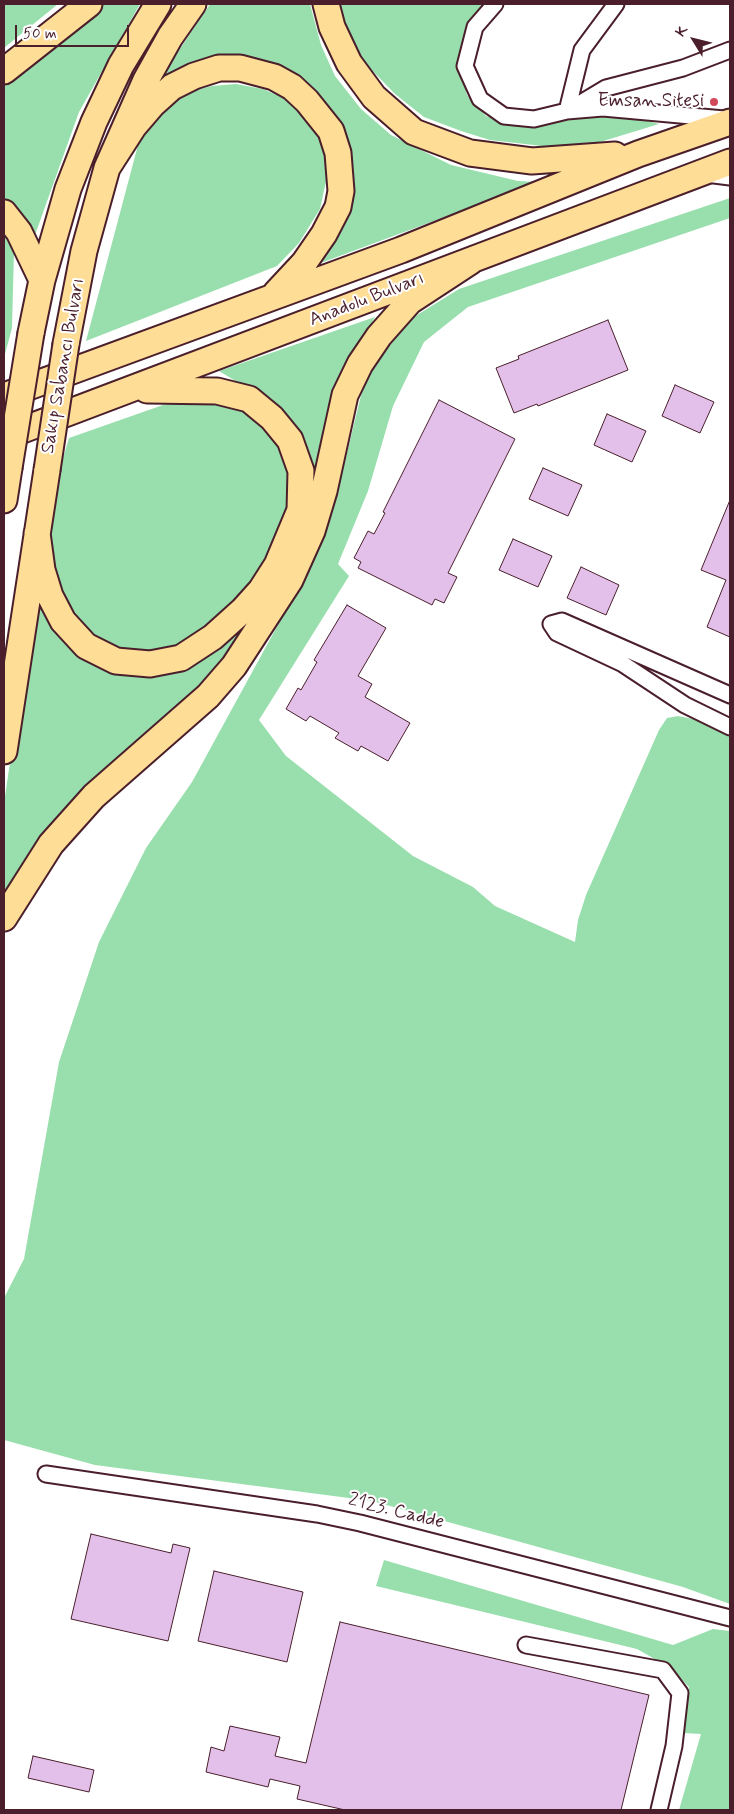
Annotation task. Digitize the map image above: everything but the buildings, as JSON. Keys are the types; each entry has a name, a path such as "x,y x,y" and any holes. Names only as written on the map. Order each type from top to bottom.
{"main road":[{"path":"4,71 89,4"},
{"name":"Sakıp Sabancı Bulvarı","path":"4,500 31,334 42,280 68,189 94,122 121,65 158,4"},
{"name":"Sakıp Sabancı Bulvarı","path":"4,751 66,344 84,251 107,168 126,121 170,37 193,4"},
{"path":"326,4 332,27 349,63 374,97 414,132 470,153 532,161 638,154"},
{"path":"107,168 134,126 152,104 172,87 194,76 219,68 240,68 274,77 292,87 308,100 331,131 338,153 341,191 338,207 324,234 304,263 273,296"},
{"name":"Anadolu Bulvarı","path":"4,396 401,250 638,154 730,121"},
{"name":"Anadolu Bulvarı","path":"4,437 730,162"},
{"path":"4,213 19,232 42,280"},
{"path":"4,918 51,844 94,796 130,762 208,696 260,629 290,580 312,530 324,490 345,395 360,364 379,336 410,302 471,261"},
{"path":"37,533 42,570 50,596 63,621 73,635 100,654 116,661 132,663 164,662 181,658 197,649 243,610 277,565 300,510 301,471 290,440 272,418 249,399 216,391 132,390"}],"street":[{"path":"495,4 475,27 465,66 480,99 504,116 534,119 567,111 603,108 730,121"},
{"path":"567,111 582,50 616,4"},
{"path":"567,111 606,88 683,68 730,50"},
{"path":"700,173 730,177"},
{"path":"730,695 562,621 551,624 557,633 623,664 686,705 730,727"},
{"name":"2123. Cadde","path":"46,1474 317,1514 360,1523 730,1618"},
{"path":"526,1645 663,1670 680,1693 674,1746 659,1810"}],"green space":[{"path":"4,4 58,4 4,48"},
{"path":"99,4 140,4 79,112 35,235 26,233 4,202 4,79"},
{"path":"210,4 310,4 321,45 335,76 361,109 391,135 451,165 518,181 539,182 318,264 350,170 348,139 333,113 310,93 181,70 159,80"},
{"path":"340,4 490,4 460,65 467,95 486,116 517,126 623,114 659,124 587,146 551,147 490,140 461,131 424,117 395,94 363,61 346,31"},
{"path":"236,84 263,89 286,99 304,116 324,144 328,172 320,209 299,243 277,266 86,341 138,145 153,122 170,103 188,92 212,86"},
{"path":"730,198 730,218 468,307 424,342 393,406 368,491 338,564 349,576 259,720 286,756 413,856 473,887 495,906 575,942 578,920 586,895 659,730 667,718 678,716 693,719 730,736 730,1604 683,1587 372,1501 95,1465 4,1440 4,1298 24,1259 59,1062 99,942 146,848 192,782 308,570 345,461 365,379 409,320 459,289"},
{"path":"4,230 14,251 12,328 4,358"},
{"path":"375,317 343,374 330,414 299,541 236,651 4,896 4,803 36,586 117,668 223,641 309,492 262,397 219,371"},
{"path":"220,398 266,419 286,454 293,492 284,533 261,574 198,639 151,653 115,650 85,629 61,601 49,545 56,482 69,438 163,405"},
{"path":"384,1560 673,1645 713,1629 730,1631 730,1810 679,1810 701,1734 683,1733 689,1687 669,1667 637,1649 376,1586"}],"place":[{"name":"Emsan Sitesi","path":"714,102"}]}
